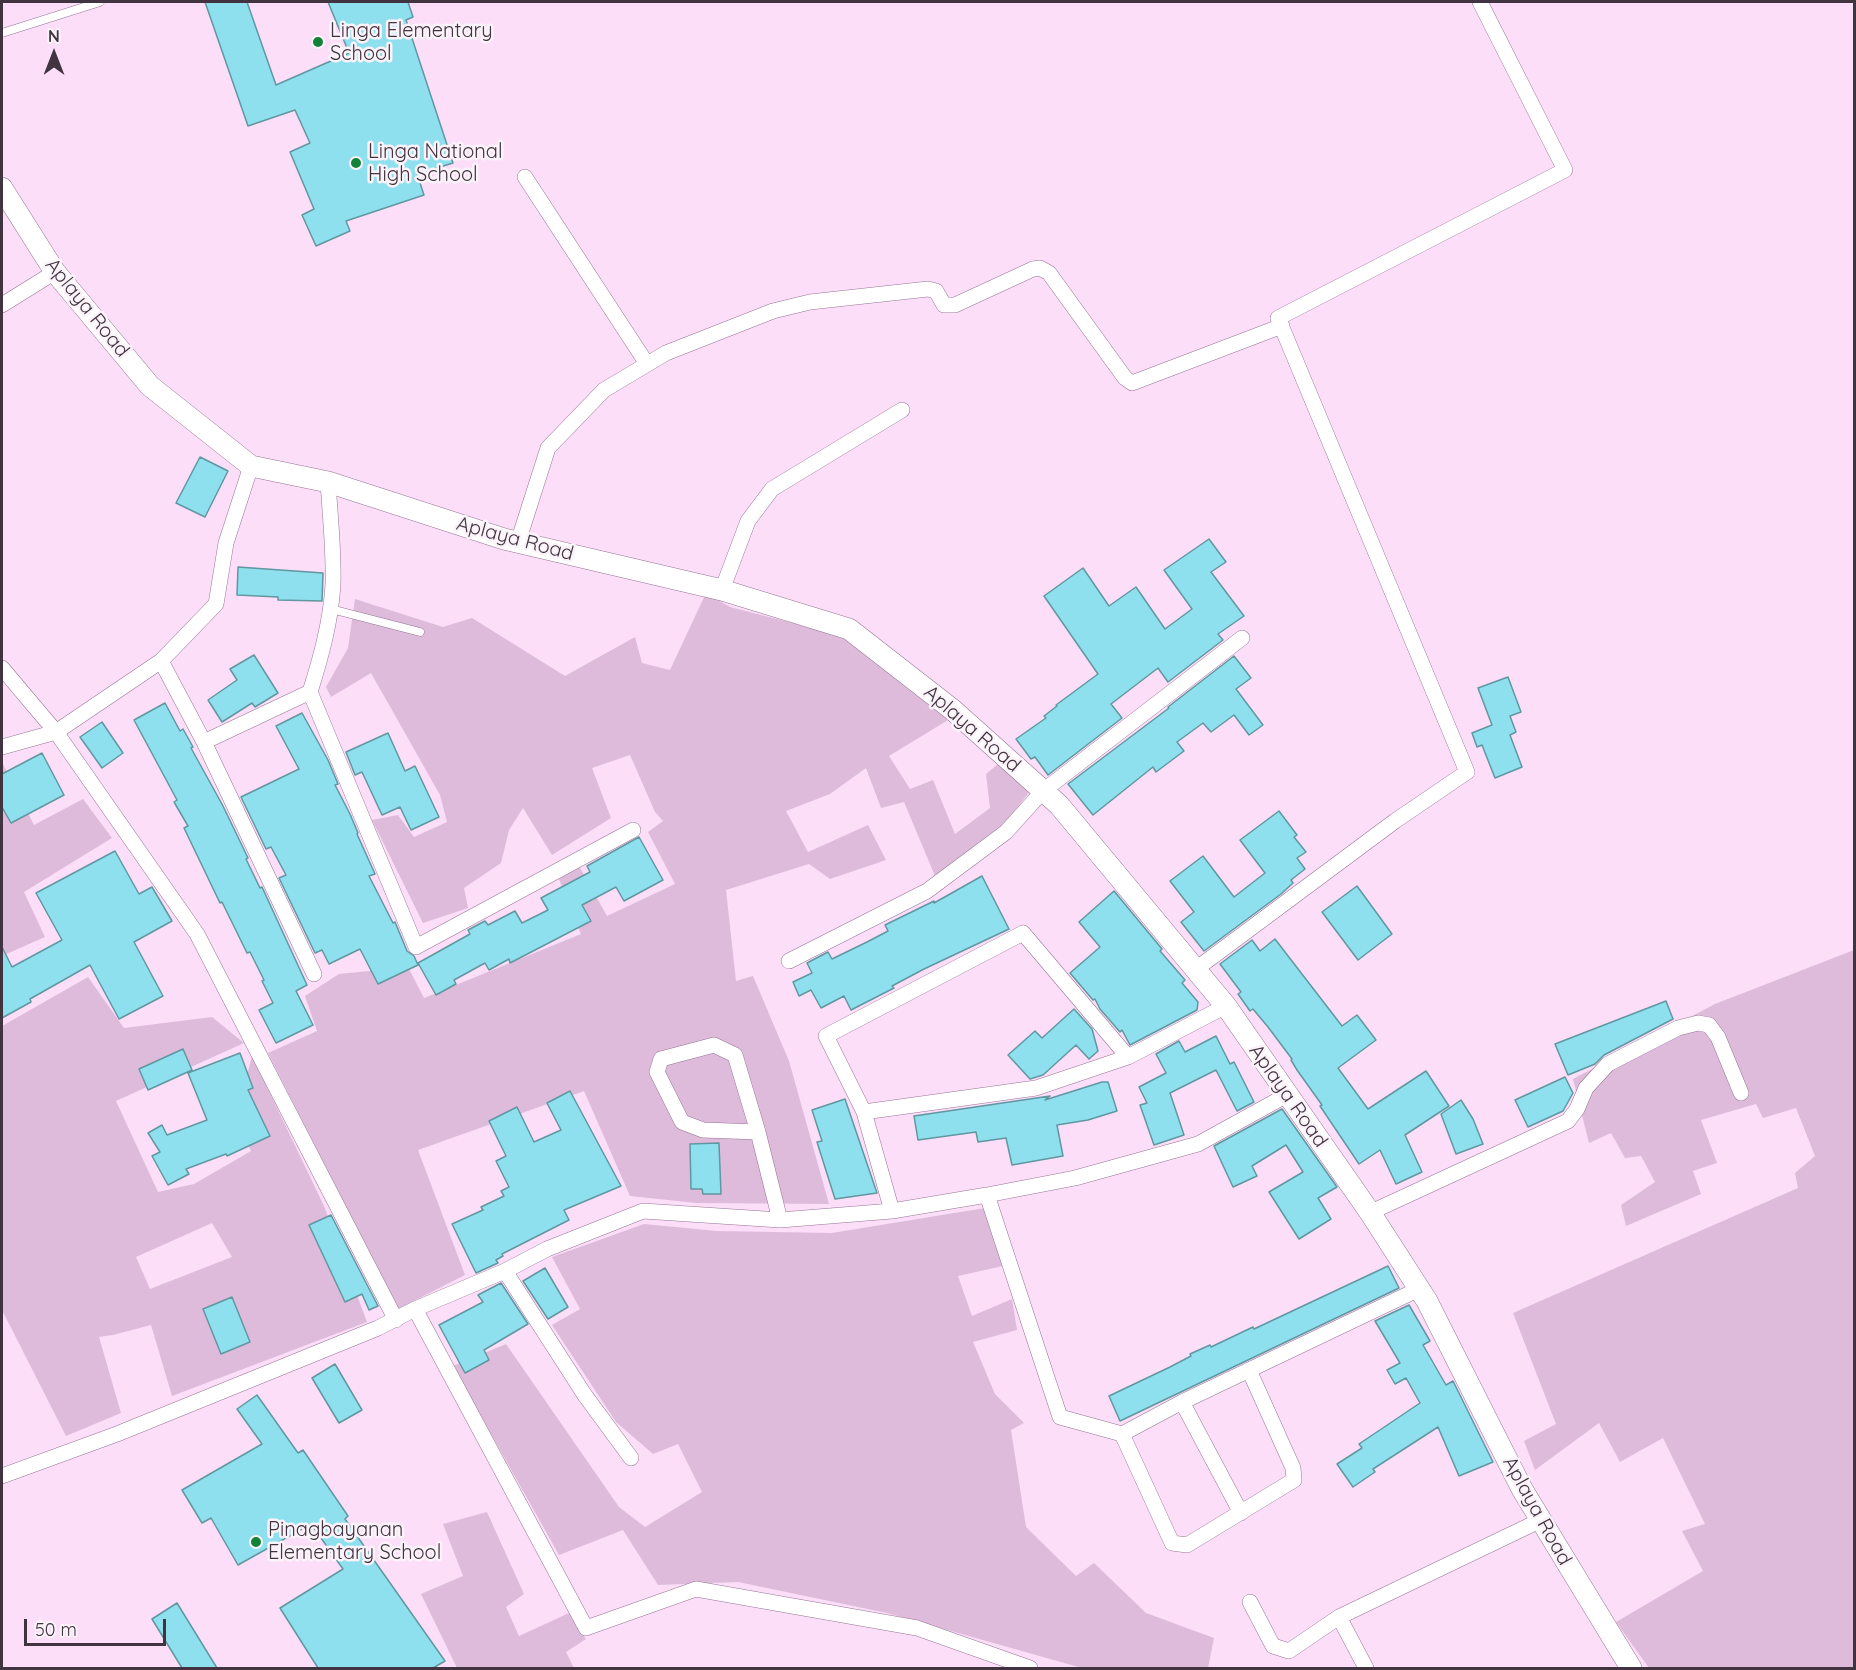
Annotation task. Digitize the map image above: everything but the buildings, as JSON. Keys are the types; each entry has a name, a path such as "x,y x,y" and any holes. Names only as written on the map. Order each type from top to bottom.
{"street":[{"path":"1196,969 1395,821 1467,772 1278,318 1564,170 1480,2"},
{"path":"525,177 647,364"},
{"name":"Aplaya Road","path":"2,188 55,272 150,386 251,466 328,482 518,542 722,590 849,629 953,710 1043,790 1059,805 1226,1006 1369,1213 1427,1300 1539,1521 1631,1668"},
{"path":"518,542 548,448 604,390 666,352 773,311 810,302 928,289 936,291 944,305 954,305 1033,269 1040,268 1049,273 1125,378 1132,383 1145,380 1282,326"},
{"path":"2,306 55,272"},
{"path":"722,590 748,521 772,489 903,410"},
{"path":"2,747 56,732 161,661 216,604 226,543 251,466"},
{"path":"328,482 333,581 331,609 322,656 310,692 417,947 633,830"},
{"path":"789,961 927,891 1006,832 1043,790 1242,638"},
{"path":"161,661 204,742 314,974"},
{"path":"2,668 56,732 197,934 396,1320"},
{"path":"204,742 310,692"},
{"path":"892,1211 864,1112 826,1036 1023,933 1128,1057"},
{"path":"864,1112 1036,1088 1128,1057 1226,1006"},
{"path":"1369,1213 1568,1121 1577,1109 1586,1088 1608,1064 1678,1028 1698,1023 1709,1025 1718,1037 1741,1094"},
{"path":"758,1132 703,1130 682,1122 657,1072 661,1059 714,1045 735,1055 758,1132 780,1220"},
{"path":"2,1476 117,1434 396,1320 415,1309 547,1249 643,1211 780,1220 892,1211 987,1195 1075,1178 1198,1144 1287,1095"},
{"path":"987,1195 1060,1417 1122,1434 1182,1402 1419,1288"},
{"path":"505,1270 584,1394 631,1458"},
{"path":"415,1309 586,1628 696,1589 917,1628 1030,1668"},
{"path":"1122,1434 1172,1544 1187,1545 1294,1480 1293,1468 1249,1370"},
{"path":"1182,1402 1241,1513"},
{"path":"1250,1602 1273,1646 1289,1651 1339,1617 1539,1521"},
{"path":"1339,1617 1366,1668"}],"lane":[{"path":"2,33 100,2"},
{"path":"331,609 420,632"}],"shaded area":[{"path":"706,593 730,607 839,635 948,720 889,756 910,789 933,780 955,834 990,808 986,774 998,764 1031,790 1006,822 935,876 904,802 881,808 866,768 830,794 786,811 808,852 868,825 886,860 830,879 809,864 726,890 736,981 753,976 789,1061 829,1204 696,1203 630,1196 584,1091 418,1150 465,1275 398,1309 268,1053 317,1031 305,996 339,974 408,967 424,998 581,934 559,879 579,866 607,916 675,884 648,832 663,821 655,812 630,755 592,768 611,818 552,855 523,808 509,830 501,863 464,888 468,908 423,923 372,820 398,815 414,837 447,822 440,795 371,673 331,697 326,687 348,648 355,599 443,627 472,618 565,676 635,637 642,663 670,670"},
{"path":"2,762 34,825 83,799 112,838 24,892 45,937 2,956"},
{"path":"1854,950 1854,1668 1649,1668 1616,1622 1703,1571 1682,1531 1705,1524 1663,1438 1620,1462 1599,1423 1535,1470 1524,1441 1556,1424 1513,1313 1798,1188 1795,1173 1815,1156 1796,1108 1763,1118 1756,1104 1701,1120 1717,1163 1693,1171 1701,1194 1626,1226 1621,1205 1655,1182 1641,1156 1625,1158 1611,1133 1589,1143 1573,1079 1715,1004"},
{"path":"88,977 124,1028 212,1017 244,1043 116,1101 158,1192 194,1184 251,1151 228,1107 245,1083 252,1056 324,1206 367,1322 172,1396 151,1325 99,1337 121,1413 66,1436 2,1310 2,1026","holes":["212,1223 232,1257 150,1289 136,1257"]},
{"path":"985,1208 1003,1266 958,1276 972,1316 1012,1299 1017,1330 973,1342 995,1394 1024,1423 1011,1430 1026,1527 1076,1576 1094,1563 1146,1613 1214,1638 1208,1668 1082,1668 887,1613 738,1582 658,1585 623,1530 559,1555 453,1366 506,1344 619,1507 645,1527 702,1492 678,1444 653,1454 616,1422 552,1325 580,1309 552,1257 644,1224 717,1231 832,1233"},
{"path":"487,1512 524,1594 506,1607 519,1636 569,1613 586,1639 566,1652 574,1668 457,1668 421,1594 463,1576 443,1524"}],"place":[{"name":"Linga Elementary School","path":"318,42"},
{"name":"Linga National High School","path":"356,163"},
{"name":"Pinagbayanan Elementary School","path":"256,1542"}]}
